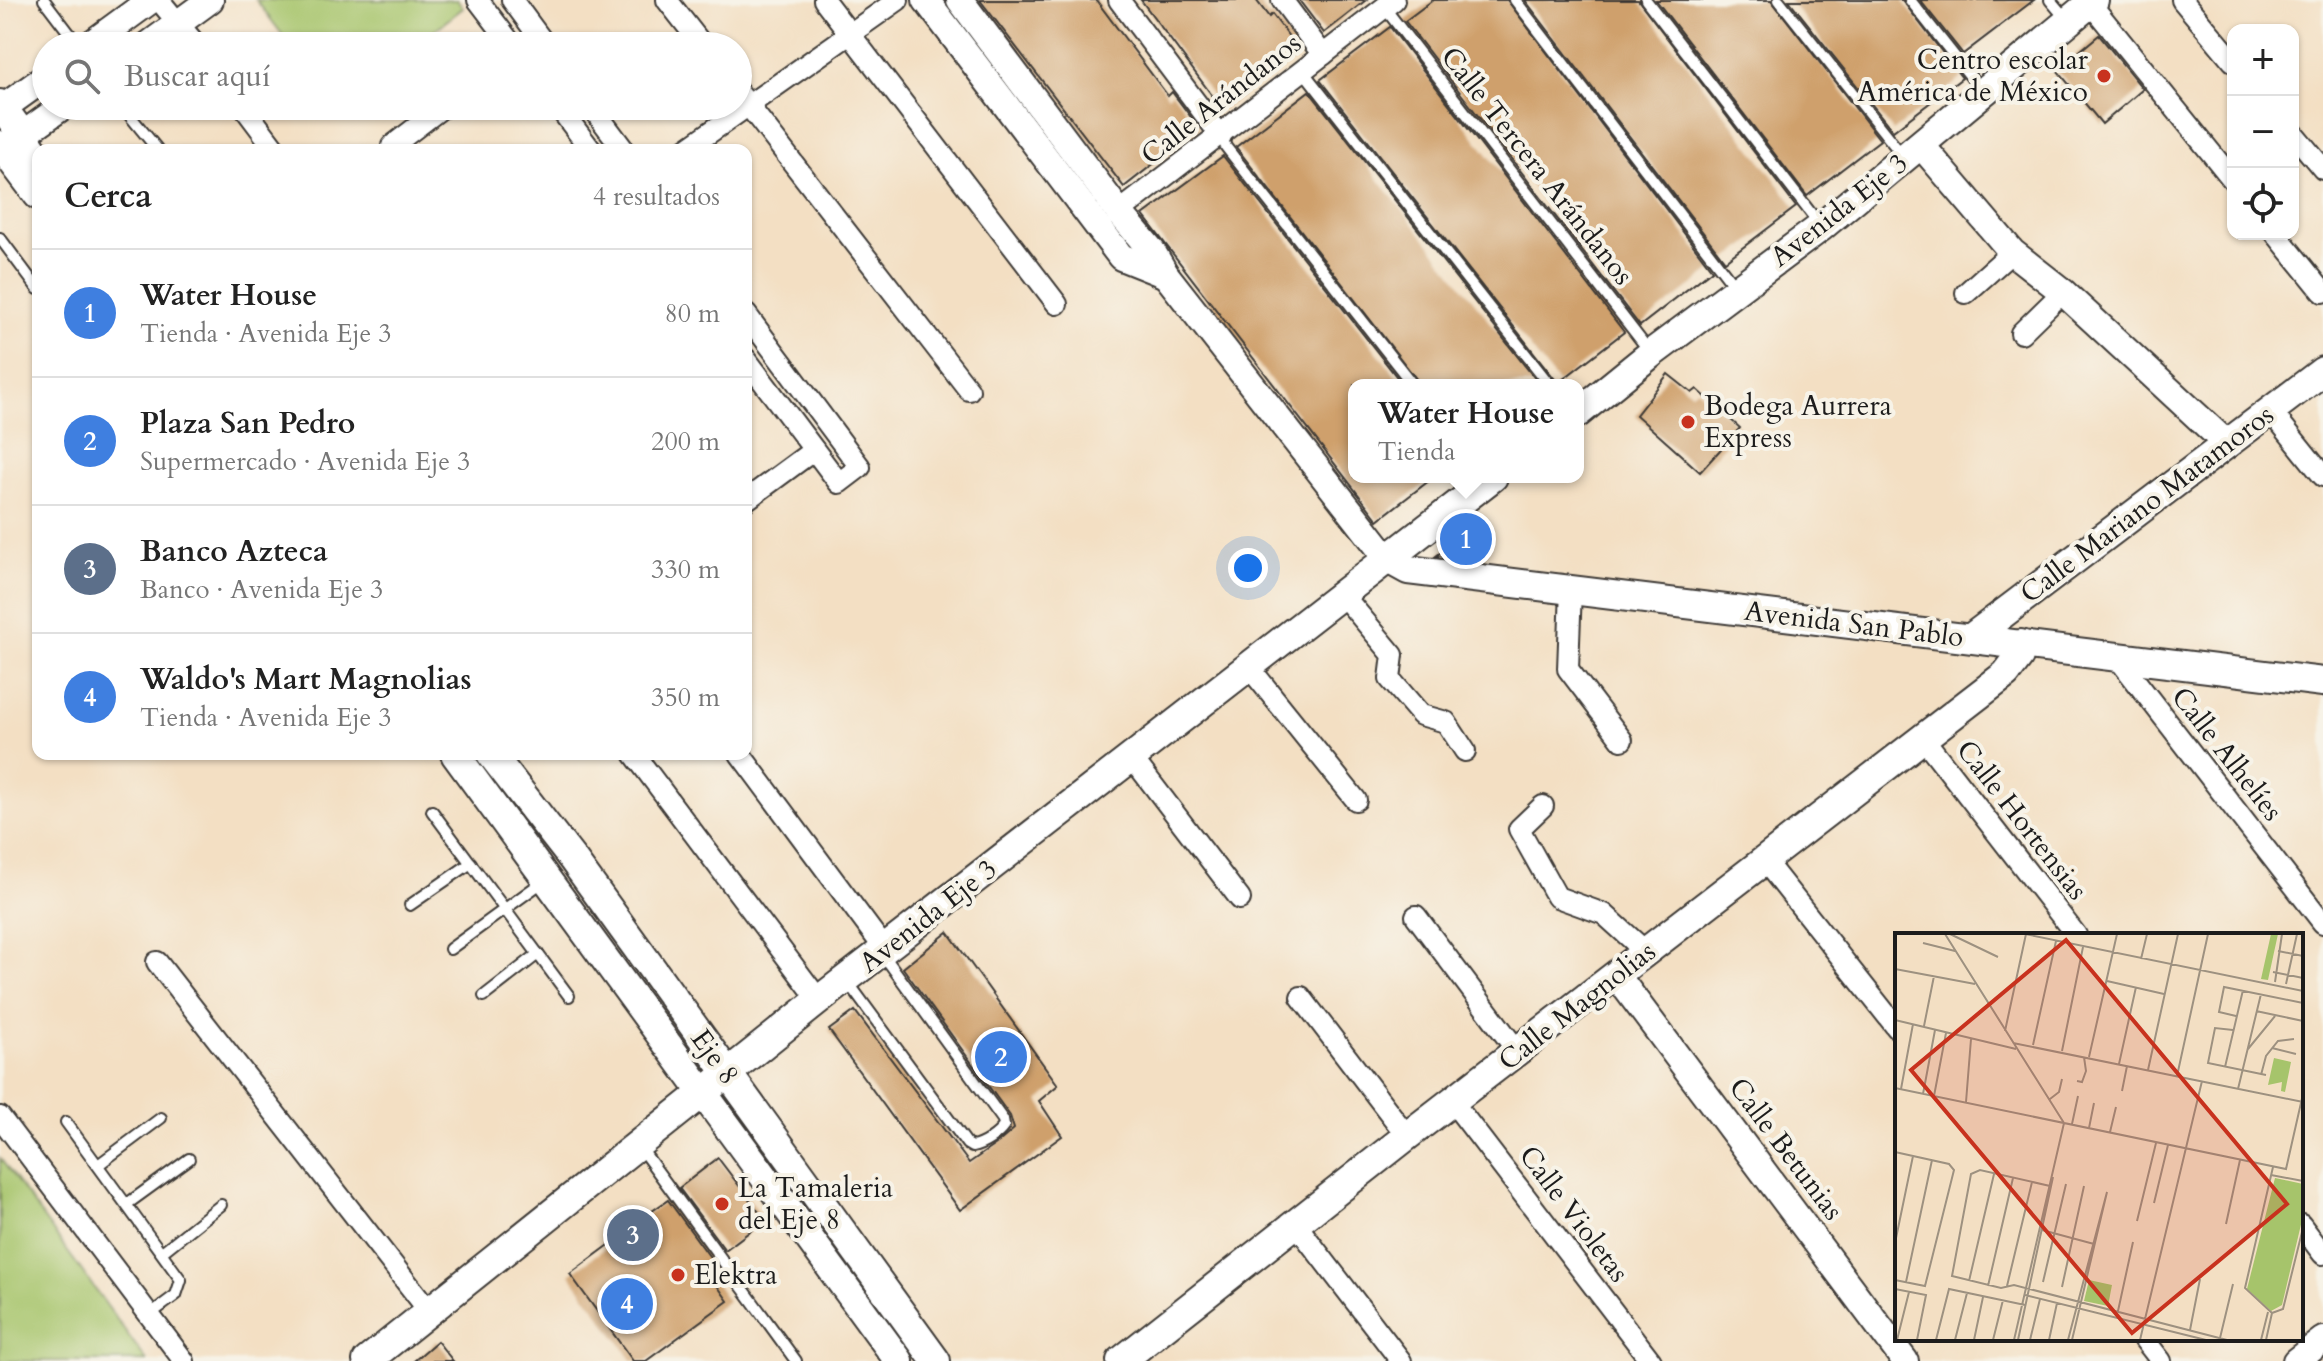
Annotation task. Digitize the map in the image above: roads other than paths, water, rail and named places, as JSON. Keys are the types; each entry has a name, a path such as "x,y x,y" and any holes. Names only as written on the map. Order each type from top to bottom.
{"main road":[{"name":"Avenida Eje 3","path":"1584,408 1652,353 1821,227 1913,152 1983,93 2059,11 2092,2"},
{"path":"1,108 13,147 32,183"},
{"name":"Calle Mariano Matamoros","path":"1971,638 2323,371"},
{"name":"Avenida Eje 3","path":"367,1361 819,1000 1133,759 1483,483"},
{"name":"Avenida San Pablo","path":"1388,559 1408,570 2323,682"},
{"name":"Calle Magnolias","path":"1135,1357 1295,1223 2006,674 2019,657 2021,644"},
{"name":"Eje 8","path":"459,760 899,1361"},
{"name":"Eje 8","path":"496,760 574,861 936,1361"}],"street":[{"path":"107,32 151,0"},
{"path":"159,0 186,32"},
{"path":"167,32 210,0"},
{"path":"478,0 502,32"},
{"path":"512,0 536,32"},
{"path":"667,0 692,32"},
{"path":"824,0 1057,304"},
{"path":"752,93 849,35 898,0"},
{"path":"926,0 1121,257 1166,275"},
{"path":"960,0 1119,212 1152,251 1166,275 1388,559"},
{"path":"1119,0 1221,136"},
{"path":"1282,0 1323,55"},
{"path":"2182,0 2227,54"},
{"path":"2092,2 2227,172"},
{"name":"Calle Arándanos","path":"1119,212 1389,4"},
{"path":"1,108 32,87"},
{"path":"752,110 969,390"},
{"path":"13,147 46,120"},
{"path":"254,120 272,144"},
{"path":"395,144 426,120"},
{"path":"568,120 586,144"},
{"path":"602,120 620,144"},
{"path":"692,144 718,120"},
{"path":"2299,140 2323,169"},
{"path":"1913,152 2012,252 2063,292 2226,443"},
{"path":"2281,240 2323,292"},
{"path":"1966,293 2012,252"},
{"path":"2021,333 2063,292"},
{"path":"752,322 860,467 839,483 752,367"},
{"path":"2270,410 2323,476"},
{"path":"752,496 814,450"},
{"path":"1571,589 1568,669 1622,740"},
{"path":"1342,594 1393,655 1390,679 1421,715 1446,722 1465,751"},
{"name":"Calle Alhelíes","path":"2117,657 2323,923"},
{"path":"1249,667 1356,800"},
{"name":"Calle Hortensias","path":"1924,739 2074,933"},
{"path":"1133,759 1240,899"},
{"path":"639,760 819,1000"},
{"path":"744,760 883,950"},
{"path":"1543,806 1519,829 1557,897 1604,914 1647,953"},
{"path":"1764,860 1895,1025"},
{"path":"1416,916 1518,1052"},
{"path":"157,962 429,1311"},
{"name":"Calle Betunias","path":"1617,976 1905,1361"},
{"path":"1301,997 1407,1136"},
{"name":"Calle Violetas","path":"1452,1101 1651,1361"},
{"path":"0,1117 184,1361"},
{"path":"1295,1223 1401,1361"},
{"path":"2303,1228 2323,1254"},
{"path":"2296,1361 2323,1340"},
{"path":"2146,1341 2161,1361"}],"lane":[{"path":"44,0 68,32"},
{"path":"1515,0 1737,289"},
{"path":"1646,0 1821,227"},
{"path":"1779,0 1913,152"},
{"path":"1910,0 1983,93"},
{"name":"Calle Tercera Arándanos","path":"1389,4 1652,353"},
{"path":"1303,71 1545,379"},
{"path":"133,120 153,144"},
{"path":"1221,136 1226,147 1408,379"},
{"path":"0,238 32,281"},
{"path":"432,811 569,996"},
{"path":"410,905 471,863"},
{"path":"450,949 547,878"},
{"path":"846,979 967,1144 978,1146 1000,1131 1004,1126 1003,1120 883,950"},
{"path":"484,996 538,954"},
{"path":"98,1165 161,1118"},
{"path":"66,1122 179,1276 181,1286 176,1295 149,1315"},
{"path":"637,1144 796,1361"},
{"path":"127,1204 189,1159"},
{"path":"162,1252 221,1205"}],"place":[{"name":"Centro escolar América de México","path":"2104,76"},
{"name":"Bodega Aurrera Express","path":"1688,422"},
{"name":"Water House","path":"1466,539"},
{"name":"Plaza San Pedro","path":"1001,1057"},
{"name":"La Tamaleria del Eje 8","path":"722,1204"},
{"name":"Banco Azteca","path":"633,1235"},
{"name":"Elektra","path":"678,1275"},
{"name":"Waldo's Mart Magnolias","path":"627,1304"}]}
